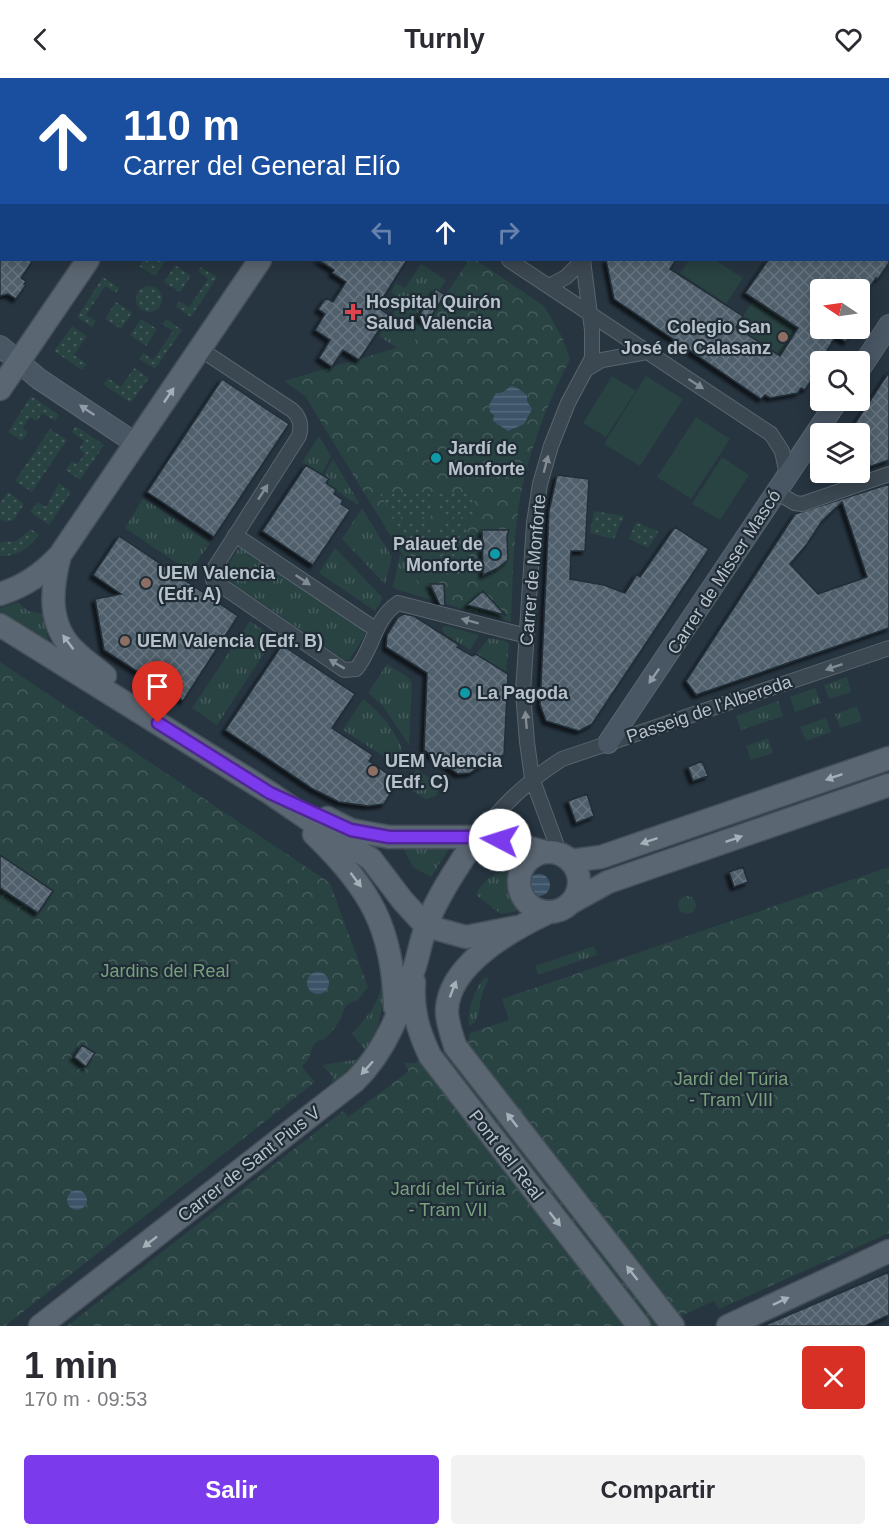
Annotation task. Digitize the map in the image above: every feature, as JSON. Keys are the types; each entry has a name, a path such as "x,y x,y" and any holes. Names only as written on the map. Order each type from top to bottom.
{"main road":[{"path":"0,389 87,261"},
{"path":"0,594 15,589 42,574 60,555 259,261"},
{"path":"60,555 53,583 53,604 55,619 65,640 76,653 158,723"},
{"path":"0,625 270,793 371,859 403,901 426,926 466,937 517,927 547,913 565,908 608,882 889,785"},
{"path":"547,913 530,906 524,900 519,883 520,874 529,859 558,856 601,857 889,758"},
{"path":"270,793 351,830 389,837 477,837 500,840 558,856 577,870 578,892 572,902"},
{"path":"270,793 341,861 362,887 384,932 395,983 396,1017"},
{"path":"415,968 426,926 441,892 477,837"},
{"name":"Pont del Real","path":"517,927 476,958 454,983 446,1010 455,1046 671,1323"},
{"name":"Carrer de Sant Pius V","path":"39,1326 355,1081 383,1047 415,968"},
{"name":"Pont del Real","path":"415,968 412,999 417,1029 430,1056 639,1326"},
{"path":"728,1326 889,1251"}],"street":[{"path":"511,261 771,434 782,451 787,475"},
{"path":"549,286 566,277 582,261"},
{"name":"Carrer de Monforte","path":"558,856 532,778 523,692 534,523 540,483 568,404 592,358 592,330 583,261"},
{"path":"870,354 889,325"},
{"path":"0,346 39,379 135,443"},
{"path":"200,349 292,410 300,422 299,436 212,572 213,580 344,670 356,669 361,663 375,629 398,603 527,636"},
{"path":"585,371 602,360 647,352"},
{"name":"Carrer de Misser Mascó","path":"609,743 831,411"},
{"path":"776,492 795,503 802,504 889,474"},
{"path":"235,535 375,629"},
{"name":"Passeig de l'Albereda","path":"477,837 503,806 532,778 562,759 889,648"}],"green space":[{"path":"142,261 165,261 155,276 139,266"},
{"name":"Jardí de Monforte","path":"468,261 477,261 544,306 562,337 570,359 533,448 520,496 513,568 511,622 439,602 430,585 423,589 305,396 284,381 413,343"},
{"path":"688,261 717,261 743,278 726,304 680,273"},
{"path":"421,264 446,280 439,291 436,289 418,316 427,323 413,343 397,348 379,336 397,308 397,304 392,300 395,295 391,292 396,283 405,288"},
{"path":"175,265 191,276 180,292 164,282"},
{"path":"201,267 217,277 191,317 176,307 179,301 189,307 208,279 198,271"},
{"path":"103,277 119,288 116,293 105,286 86,315 96,321 92,327 77,317"},
{"path":"149,286 158,290 162,299 158,308 149,312 140,308 136,299 140,290"},
{"path":"754,299 798,328 780,356 736,327"},
{"path":"116,302 132,313 121,329 105,319"},
{"path":"141,319 157,329 146,346 130,335"},
{"path":"166,319 182,330 155,369 139,359 143,353 153,360 173,331 162,324"},
{"path":"72,326 87,336 74,355 87,364 82,370 54,351"},
{"path":"134,368 149,378 131,403 103,384 108,378 121,387"},
{"path":"612,376 636,391 606,437 583,423"},
{"path":"646,376 683,399 640,466 604,444"},
{"path":"31,396 59,415 55,421 42,413 37,421 30,417 23,428 28,432 22,441 8,432"},
{"path":"696,417 730,439 691,499 657,477"},
{"path":"76,426 104,445 80,480 66,470 72,461 77,464 85,454 79,449 84,441 72,432"},
{"path":"50,429 67,440 32,492 15,481"},
{"path":"319,436 331,456 321,475 302,462"},
{"path":"722,457 749,475 720,520 692,504"},
{"path":"333,459 359,503 358,505 325,483 323,477"},
{"path":"59,483 71,492 49,525 30,512 38,502 46,507"},
{"path":"8,492 24,504 14,520 5,522 0,519 0,503"},
{"path":"474,492 475,525 464,517 437,517 436,494"},
{"path":"380,494 430,494 431,517 394,517"},
{"path":"143,498 210,543 190,572 125,528"},
{"path":"362,508 392,557 385,584 342,539"},
{"path":"594,511 624,516 614,539 590,533"},
{"path":"636,522 659,532 648,548 629,539"},
{"path":"431,523 431,544 410,546 397,524"},
{"path":"437,523 459,523 468,532 459,537 455,545 437,543"},
{"path":"31,529 39,535 31,544 17,553 0,556 0,542 16,541"},
{"path":"243,548 364,629 365,635 349,660 345,660 223,577 222,573 238,549"},
{"path":"335,548 383,598 375,611 319,573"},
{"path":"400,554 423,589 430,584 439,602 393,587"},
{"path":"455,554 458,563 468,567 456,576 438,577 437,557"},
{"path":"18,602 28,611 43,614 49,643 0,612 0,608"},
{"path":"250,621 274,638 217,725 192,708"},
{"path":"445,626 479,635 470,650 445,634 442,629"},
{"path":"489,638 509,644 506,673 476,654"},
{"name":"Jardins del Real","path":"0,662 330,883 368,987 357,1001 346,1006 337,1025 325,1039 314,1045 309,1058 302,1067 315,1082 5,1326 0,1326"},
{"path":"387,664 409,678 412,683 409,745 383,706 368,693"},
{"path":"847,677 851,692 829,699 824,685"},
{"path":"815,688 821,703 795,712 790,697"},
{"path":"363,699 379,713 393,731 402,750 406,771 343,730"},
{"path":"778,701 783,716 741,730 736,716"},
{"path":"857,706 862,721 840,728 835,714"},
{"path":"826,718 831,732 806,741 800,727"},
{"path":"768,738 773,753 751,760 746,746"},
{"path":"416,769 433,780 438,790 436,796 425,799 405,786"},
{"path":"402,845 450,847 431,877 413,867"},
{"path":"889,867 889,1233 719,1309 714,1301 659,1326 67,1326 343,1111 348,1117 409,1071 404,1063 414,1063 468,1040 470,1033 509,1020 502,999"},
{"path":"514,868 511,890 522,910 501,914 476,895 491,877"},
{"path":"687,896 693,899 696,905 693,911 687,914 681,911 678,905 681,899"},
{"path":"594,946 597,955 538,975 535,966"},
{"path":"382,977 380,1016 375,1034 366,1051 352,1034 376,1002"},
{"path":"485,977 489,979 477,1018 469,1026 472,1000"},
{"path":"360,1059 352,1069 330,1087 333,1077 322,1065"}],"water":[{"path":"511,386 527,395 527,401 532,409 524,424 508,431 493,421 494,415 490,412 489,405 496,393 502,393"},
{"path":"539,874 547,877 550,885 547,893 539,896 531,893 528,885 531,877"},
{"path":"318,972 326,975 329,983 326,991 318,994 310,991 307,983 310,975"},
{"path":"77,1190 84,1193 87,1200 84,1207 77,1210 70,1207 67,1200 70,1193"}],"building":[{"path":"0,261 32,261 21,278 26,281 24,284 26,285 16,299 8,294 0,296"},
{"name":"Hospital Quirón Salud Valencia","path":"320,261 406,261 377,307 389,315 359,360 343,350 332,367 319,358 330,340 315,330 325,314 318,309 326,298 333,302 346,282 332,273 334,270"},
{"path":"606,261 675,261 670,269 743,316 736,327 780,356 798,328 745,293 767,261 889,261 870,287 870,279 810,279 810,339 834,339 827,351 810,351 810,382 805,390 801,388 798,393 770,398 765,395 761,399 614,299"},
{"path":"436,289 445,295 427,323 418,317"},
{"path":"889,372 889,460 870,467 870,423 855,423 863,411 870,411 870,401"},
{"path":"222,379 289,424 214,537 147,492"},
{"path":"306,465 329,479 326,483 336,490 334,494 343,500 341,504 350,510 313,565 262,531"},
{"path":"557,475 589,479 585,551 571,551 570,579 604,585 625,593 637,574 640,577 675,527 709,549 592,724 579,731 546,721 540,705 549,511"},
{"path":"889,484 889,628 696,695 686,681 795,514","holes":["842,502 867,577 818,594 790,564 822,521"]},
{"name":"Palauet de Monforte","path":"482,530 509,530 508,560 483,575"},
{"path":"119,536 238,616 183,701 104,650 95,599 121,594 93,575"},
{"path":"430,584 444,584 445,606 440,605"},
{"path":"483,591 505,615 467,605"},
{"name":"La Pagoda","path":"404,614 414,616 459,645 457,647 472,656 476,654 508,674 504,755 470,773 458,774 424,750 427,673 386,647 387,635 398,617"},
{"path":"282,645 355,694 332,728 373,755 369,761 398,781 384,804 368,806 339,802 313,789 225,730"},
{"path":"702,761 708,776 693,781 688,767"},
{"path":"587,794 594,816 576,823 568,801"},
{"path":"0,855 53,891 38,913 0,888"},
{"path":"743,867 748,882 734,887 729,872"},
{"path":"82,1045 95,1053 86,1067 74,1057"},
{"path":"889,1272 889,1315 865,1326 763,1326"}],"place":[{"name":"Hospital Quirón Salud Valencia","path":"353,312"},
{"name":"Colegio San José de Calasanz","path":"783,337"},
{"name":"Jardí de Monforte","path":"436,458"},
{"name":"Palauet de Monforte","path":"495,554"},
{"name":"UEM Valencia (Edf. A)","path":"146,583"},
{"name":"UEM Valencia (Edf. B)","path":"125,641"},
{"name":"La Pagoda","path":"465,693"},
{"name":"UEM Valencia (Edf. C)","path":"373,771"}],"route":[{"path":"158,723 270,793 351,830 389,837 477,837 500,840"}],"park label":[{"name":"Jardí del Túria - Tram VIII","path":"731,1089"},
{"name":"Jardí del Túria - Tram VII","path":"448,1199"}]}
